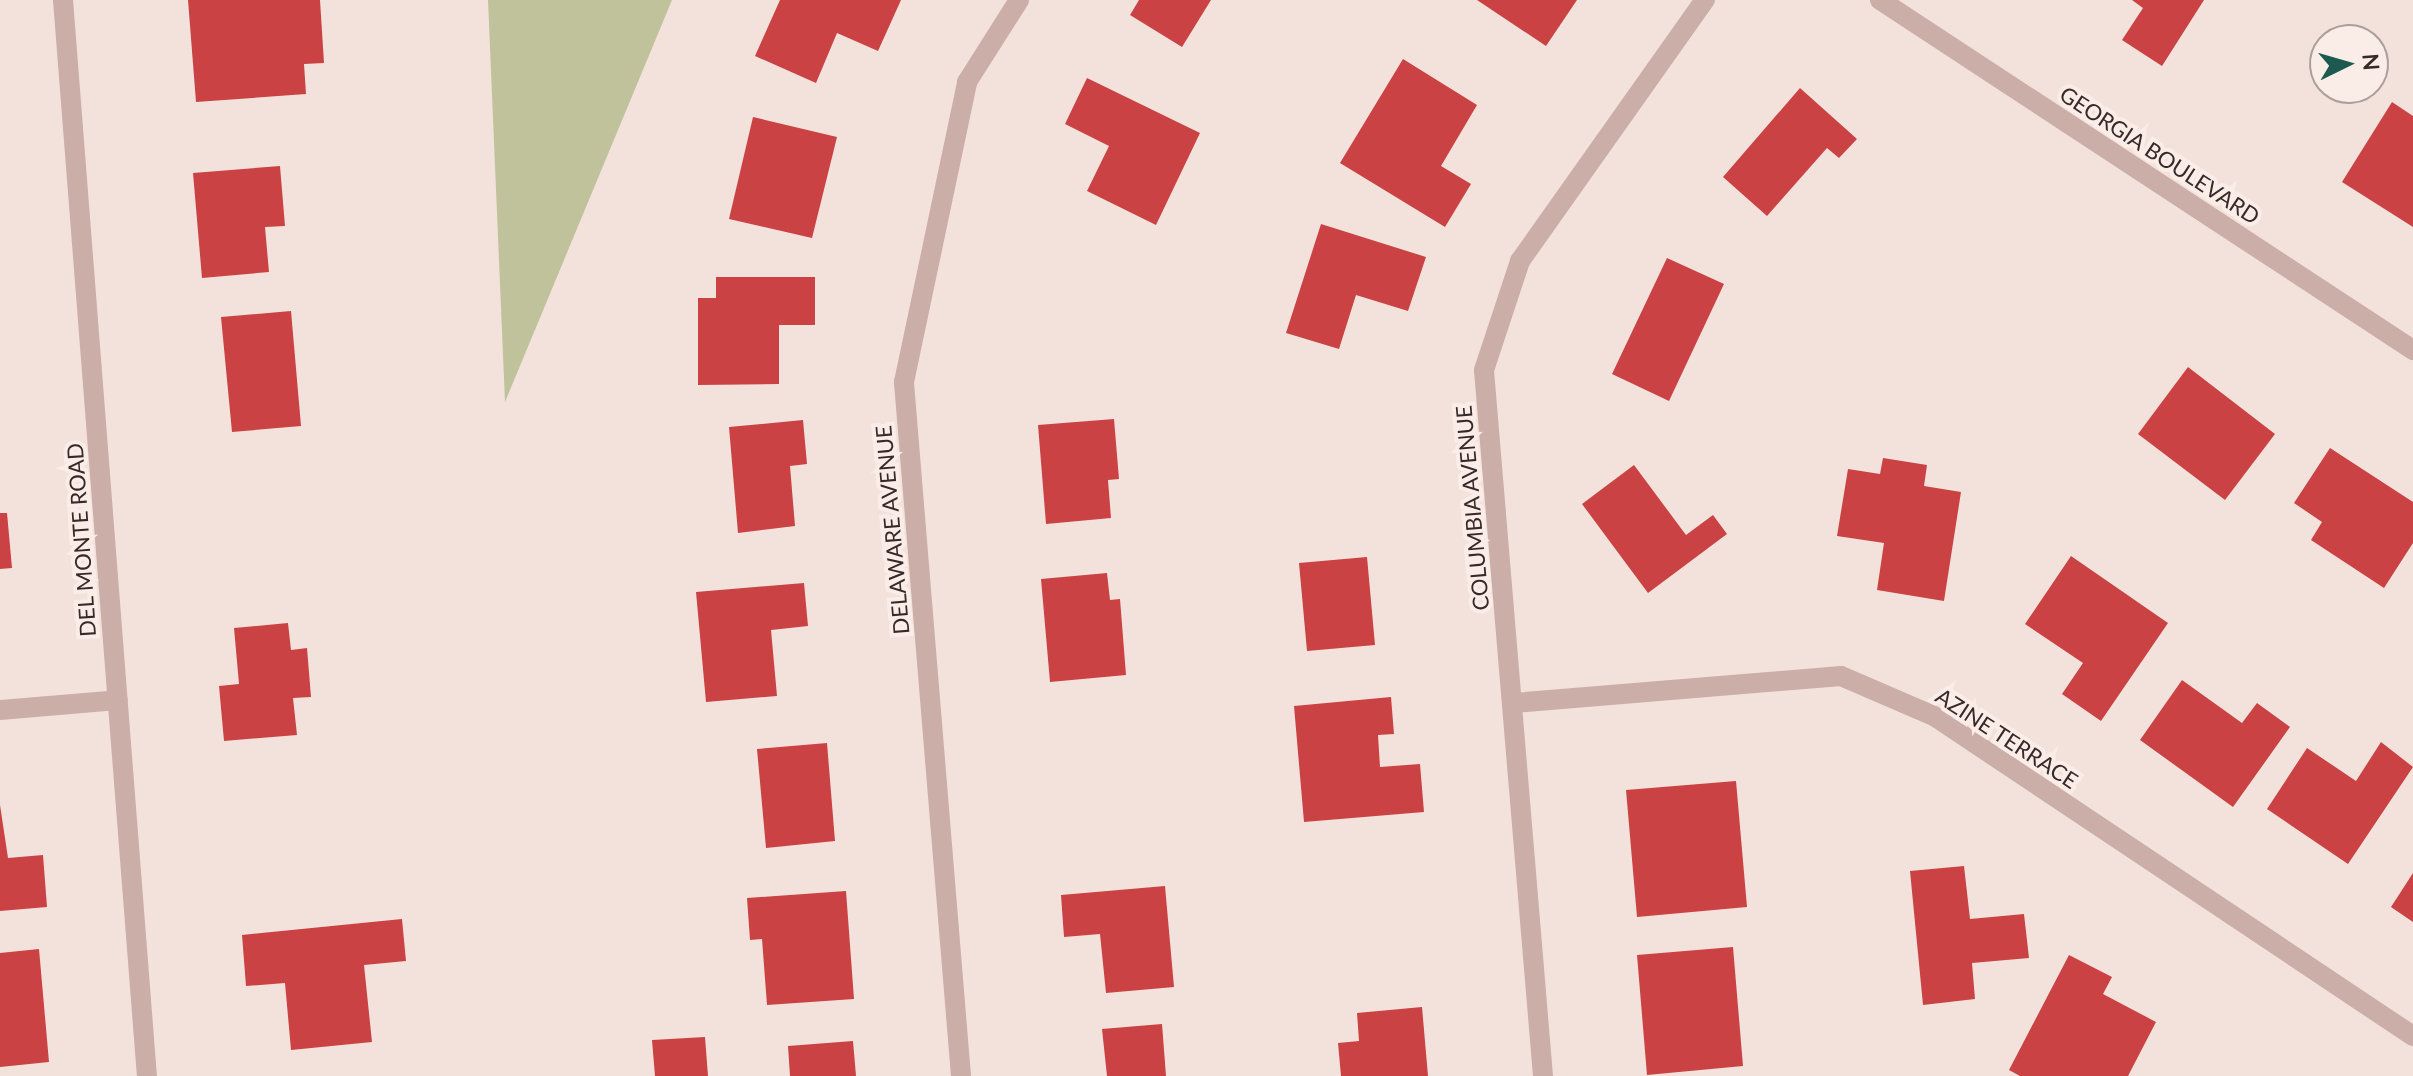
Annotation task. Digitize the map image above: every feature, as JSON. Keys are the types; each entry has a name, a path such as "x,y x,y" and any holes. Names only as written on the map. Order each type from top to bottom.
{"street":[{"name":"DEL MONTE ROAD","path":"63,0 147,1076"},
{"name":"DELAWARE AVENUE","path":"961,1076 904,382 967,82 1019,0"},
{"name":"COLUMBIA AVENUE","path":"1543,1076 1484,370 1520,261 1705,0"},
{"name":"GEORGIA BOULEVARD","path":"1880,0 2413,350"},
{"name":"AZINE TERRACE","path":"1513,703 1841,676 1934,716 2413,1036"},
{"path":"0,710 118,700"}],"green space":[{"path":"488,0 672,0 505,402"}],"building":[{"path":"188,0 320,0 324,63 304,64 306,94 196,102"},
{"path":"780,0 901,0 878,51 837,33 816,83 755,56"},
{"path":"1139,0 1211,0 1182,47 1130,15"},
{"path":"1477,0 1577,0 1546,46"},
{"path":"2132,0 2204,0 2162,66 2122,40 2143,8"},
{"path":"1403,59 1477,105 1441,166 1471,184 1445,227 1340,163"},
{"path":"1087,78 1200,133 1156,225 1087,191 1109,146 1065,124"},
{"path":"1800,88 1857,139 1839,158 1827,148 1767,216 1723,177"},
{"path":"2392,102 2413,116 2413,227 2342,182"},
{"path":"753,117 837,137 812,238 729,219"},
{"path":"280,166 285,226 265,227 269,272 202,278 193,173"},
{"path":"1321,224 1426,257 1408,311 1356,295 1339,349 1286,333"},
{"path":"1667,258 1724,284 1669,401 1612,374"},
{"path":"716,277 815,277 815,325 779,325 779,384 698,385 698,298 716,298"},
{"path":"291,311 301,426 232,432 221,317"},
{"path":"2188,367 2275,434 2225,500 2138,434"},
{"path":"1114,419 1119,479 1108,480 1111,518 1046,524 1038,425"},
{"path":"803,420 807,464 790,466 795,526 738,533 729,427"},
{"path":"2330,448 2413,502 2413,543 2384,588 2311,540 2322,522 2294,503"},
{"path":"1883,458 1927,465 1924,486 1961,492 1944,601 1877,590 1884,543 1837,536 1848,469 1880,474"},
{"path":"1634,465 1686,535 1713,515 1727,534 1648,593 1582,504"},
{"path":"0,513 7,513 12,568 0,569"},
{"path":"2071,556 2168,623 2101,721 2062,694 2083,663 2025,624"},
{"path":"1367,557 1375,645 1307,651 1299,563"},
{"path":"1107,573 1110,600 1120,599 1126,675 1050,682 1041,579"},
{"path":"804,583 808,626 771,630 777,696 706,702 696,592"},
{"path":"288,623 291,650 307,648 311,697 293,698 297,735 224,741 219,686 239,684 234,628"},
{"path":"2182,680 2242,723 2257,703 2290,727 2233,807 2140,740"},
{"path":"1391,697 1394,734 1378,735 1380,767 1420,764 1424,812 1304,822 1294,706"},
{"path":"2381,742 2413,767 2348,864 2267,809 2307,748 2356,781"},
{"path":"827,743 835,841 766,848 757,749"},
{"path":"1736,781 1747,907 1637,917 1626,790"},
{"path":"0,805 8,858 43,855 47,907 0,911"},
{"path":"1964,866 1970,919 2024,914 2029,958 1972,963 1975,999 1923,1005 1910,871"},
{"path":"2413,873 2413,922 2391,907"},
{"path":"1165,886 1174,987 1106,993 1100,934 1064,937 1061,895"},
{"path":"846,891 854,999 767,1005 762,939 750,940 747,898"},
{"path":"402,919 406,961 364,965 372,1042 291,1050 285,983 246,986 242,935"},
{"path":"1733,947 1743,1066 1647,1075 1637,955"},
{"path":"39,949 49,1062 0,1067 0,953"},
{"path":"2069,955 2112,977 2103,994 2156,1022 2128,1076 2020,1076 2009,1070"},
{"path":"1422,1007 1428,1076 1341,1076 1338,1043 1359,1041 1357,1013"},
{"path":"1162,1024 1166,1076 1107,1076 1102,1029"},
{"path":"705,1037 708,1076 655,1076 652,1040"},
{"path":"853,1041 856,1076 790,1076 788,1046"}]}
